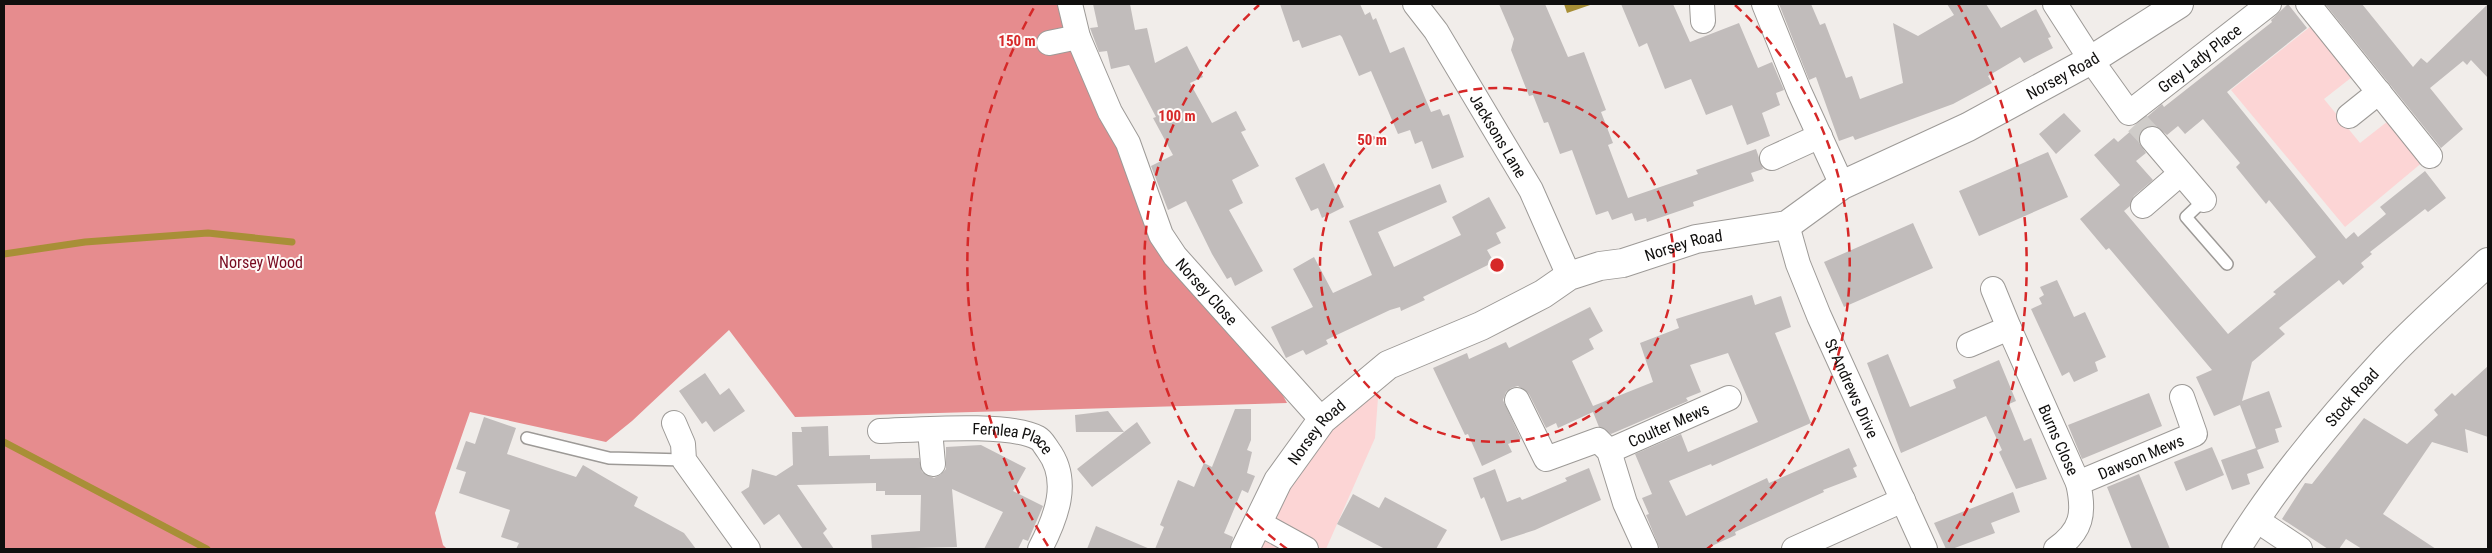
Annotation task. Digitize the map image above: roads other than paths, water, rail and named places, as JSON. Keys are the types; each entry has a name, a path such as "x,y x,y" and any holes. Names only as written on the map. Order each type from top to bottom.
{"street":[{"name":"Norsey Close","path":"1070,4 1078,37 1110,112 1138,140 1150,209 1165,242 1322,420"},
{"name":"Jacksons Lane","path":"1415,4 1436,30 1531,190 1569,276"},
{"path":"1764,4 1799,91 1842,185"},
{"path":"2055,4 2091,60 2140,125 2204,200"},
{"name":"Norsey Road","path":"1245,549 1278,481 1322,420 1388,365 1482,326 1543,294 1569,276 1600,266 1623,263 1696,239 1787,225 1842,185 1968,127 2091,60 2179,4"},
{"name":"Grey Lady Place","path":"2140,125 2269,4"},
{"path":"2308,4 2430,156"},
{"path":"1049,43 1078,37"},
{"path":"2349,116 2379,92"},
{"path":"1772,158 1820,136"},
{"path":"2143,206 2180,174"},
{"name":"St Andrews Drive","path":"1787,225 1798,264 1819,316 1925,549"},
{"name":"Stock Road","path":"2236,549 2255,520 2306,452 2387,358 2488,262"},
{"name":"Burns Close","path":"1993,289 2078,483 2082,501 2080,520 2069,540 2056,549"},
{"path":"1969,346 2009,328"},
{"name":"Dawson Mews","path":"2078,483 2195,434 2182,397"},
{"name":"Coulter Mews","path":"1609,451 1729,398"},
{"name":"Coulter Mews","path":"1517,400 1546,459 1598,440 1609,451 1625,503 1646,549"},
{"path":"674,423 683,444 684,460 748,549"},
{"name":"Fernlea Place","path":"880,432 1009,429 1039,438 1056,460 1060,493 1058,509 1040,549"},
{"path":"930,430 934,464"},
{"path":"1799,548 1903,500"},
{"path":"2255,520 2300,549"},
{"path":"1257,522 1306,549"}],"lane":[{"path":"2204,200 2186,217 2227,264"},
{"path":"527,438 609,458 684,460"}],"waterway":[{"path":"4,254 85,242 208,233 292,242"},
{"path":"4,442 207,549"}],"tunnel":[{"path":"2137,123 2152,139"}],"park label":[{"name":"Norsey Wood","path":"261,262"}]}
